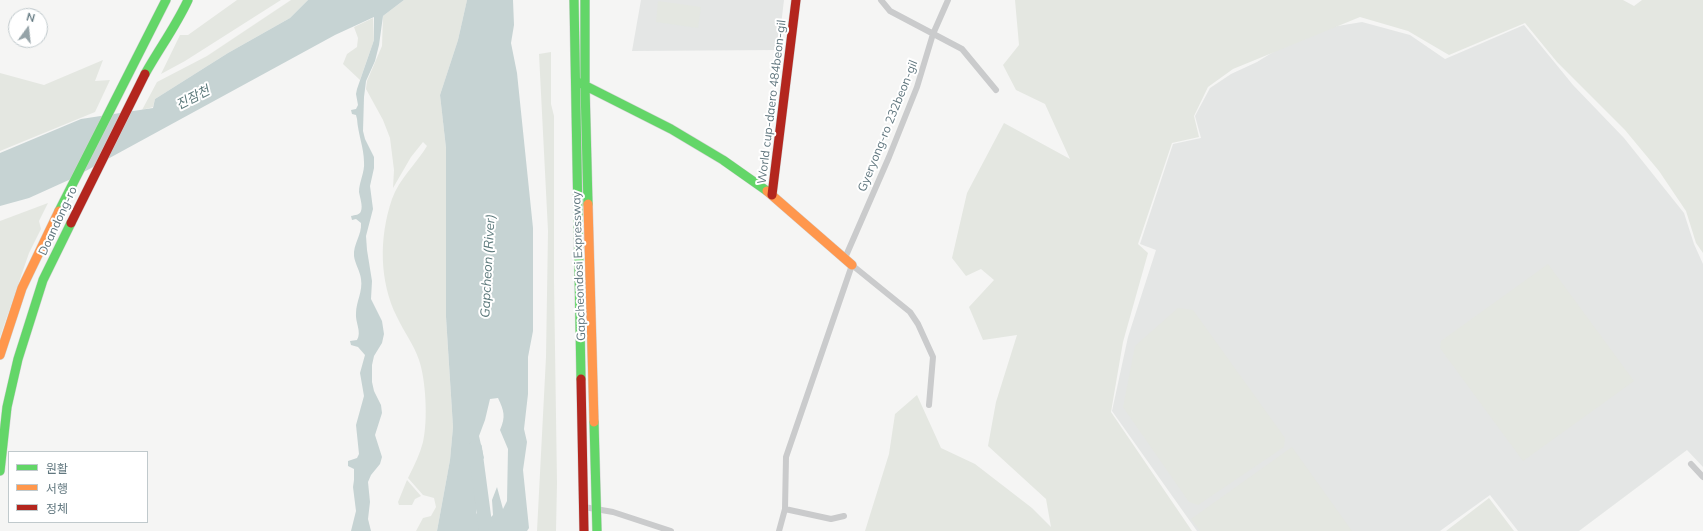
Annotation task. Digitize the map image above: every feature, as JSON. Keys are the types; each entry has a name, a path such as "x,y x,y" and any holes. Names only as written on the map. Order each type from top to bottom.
{"main road":[{"name":"Doandong-ro","path":"0,355 22,288 60,209 166,0"},
{"name":"Doandong-ro","path":"0,471 7,407 18,359 43,280 79,204 156,54 177,23 188,0"},
{"name":"Gapcheondosi Expressway","path":"574,0 584,531"},
{"name":"Gapcheondosi Expressway","path":"585,0 585,86 597,531"},
{"name":"World cup-daero 484beon-gil","path":"772,195 796,0"},
{"name":"World cup-daero 484beon-gil","path":"576,81 671,129 711,152 746,175 772,195"},
{"path":"772,195 849,262"}],"street":[{"path":"881,0 890,11 962,49 973,60 996,90"},
{"name":"Gyeryong-ro 232beon-gil","path":"779,531 785,509 786,457 849,262 917,86 934,34 948,0"},
{"path":"849,262 910,312 918,324 933,357 929,405"},
{"path":"1692,464 1703,477"},
{"path":"584,507 597,508 671,531"},
{"path":"785,509 831,519 844,516"}],"shaded area":[{"path":"237,0 281,0 185,61 161,74 180,35 188,35"},
{"path":"291,0 308,0 290,18 228,53 155,99 153,107 142,110 157,82 207,56"},
{"path":"404,0 467,0 458,40 440,95 446,148 446,317 453,427 450,460 437,531 416,531 423,518 431,516 436,507 434,498 423,495 408,478 419,456 425,433 425,389 417,354 391,303 384,274 383,259 385,228 392,199 403,178 427,146 423,142 411,157 393,188 394,170 390,138 383,120 366,89 367,81 382,46 383,16"},
{"path":"641,0 784,0 778,50 632,51"},
{"path":"1015,0 1623,0 1634,6 1642,0 1703,0 1703,253 1696,243 1686,211 1659,171 1625,130 1557,62 1525,23 1449,55 1408,31 1360,17 1233,69 1208,87 1194,116 1199,137 1172,143 1138,244 1148,253 1123,342 1111,412 1192,531 865,531 889,454 895,414 917,395 941,448 975,464 1032,508 1051,527 1046,499 988,446 996,402 1017,335 983,340 969,307 994,280 981,269 966,276 952,258 967,193 1004,123 1070,159 1045,104 1016,90 1003,65 1019,45"},
{"path":"658,1 701,7 698,28 656,22"},
{"path":"373,18 374,40 360,80 343,64 347,54 357,47 358,38 354,27"},
{"path":"1362,22 1410,35 1445,59 1524,25 1573,85 1624,138 1684,213 1694,244 1703,264 1703,467 1687,450 1579,531 1518,531 1490,495 1440,531 1197,531 1112,411 1128,337 1156,250 1140,244 1173,144 1201,138 1195,116 1210,88 1231,74 1257,62 1307,31"},
{"path":"551,52 551,104 554,116 554,281 557,483 556,531 537,531 546,357 548,231 539,54"},
{"path":"103,60 95,81 110,80 95,112 0,151 0,73 44,85"},
{"path":"48,203 39,221 41,229 29,253 0,337 0,221"},
{"path":"1548,264 1634,381 1523,461 1440,348 1441,341"},
{"path":"1178,308 1193,310 1285,438 1284,447 1198,505 1189,502 1123,407 1135,346"},
{"path":"1292,447 1352,531 1200,531 1191,519"},
{"path":"407,480 421,496 415,499 412,505 399,505 398,502"},
{"path":"1489,498 1514,531 1446,531"}],"water":[{"name":"진잠천","path":"308,0 404,0 383,16 379,45 375,61 366,81 364,97 363,131 365,139 374,157 374,168 370,186 373,209 366,236 372,281 371,299 382,321 384,334 382,343 374,356 372,365 372,382 374,391 381,405 382,413 375,435 382,457 380,464 371,475 368,482 370,502 368,519 371,531 351,531 356,511 353,487 354,469 348,466 348,461 357,458 359,454 356,425 364,396 360,373 365,355 358,347 351,345 350,341 357,340 359,334 356,313 361,283 355,262 354,252 361,223 356,219 352,220 351,216 357,215 362,209 359,192 364,166 364,157 357,119 356,115 352,114 351,110 356,109 358,105 356,94 357,89 374,40 374,17 335,35 71,179 29,198 0,206 0,153 81,119 153,108 155,99 228,53 290,18"},
{"path":"467,0 513,0 514,25 511,43 517,73 533,228 533,331 528,357 528,394 524,429 527,442 523,470 529,528 527,531 437,531 450,460 453,427 446,317 446,148 440,95 458,40","holes":["498,398 504,417 500,430 508,449 507,501 503,509 497,487 492,500 493,515 486,522 476,513 473,472 484,458 479,436 490,399"]}],"waterway":[{"name":"Gapcheon (River)","path":"475,448 486,531"}],"traffic: fast":[{"path":"59,211 166,0"},
{"path":"145,74 188,0"},
{"path":"574,0 581,379"},
{"path":"585,0 585,86 588,204"},
{"path":"580,83 671,129 723,160 767,191"},
{"path":"0,471 7,407 18,359 43,280 71,223"},
{"path":"594,422 597,531"}],"traffic: slow":[{"path":"767,191 852,265"},
{"path":"588,204 594,422"},
{"path":"0,355 22,288 59,211"}],"traffic: jam":[{"path":"772,195 796,0"},
{"path":"71,223 145,74"},
{"path":"581,379 584,531"}]}
